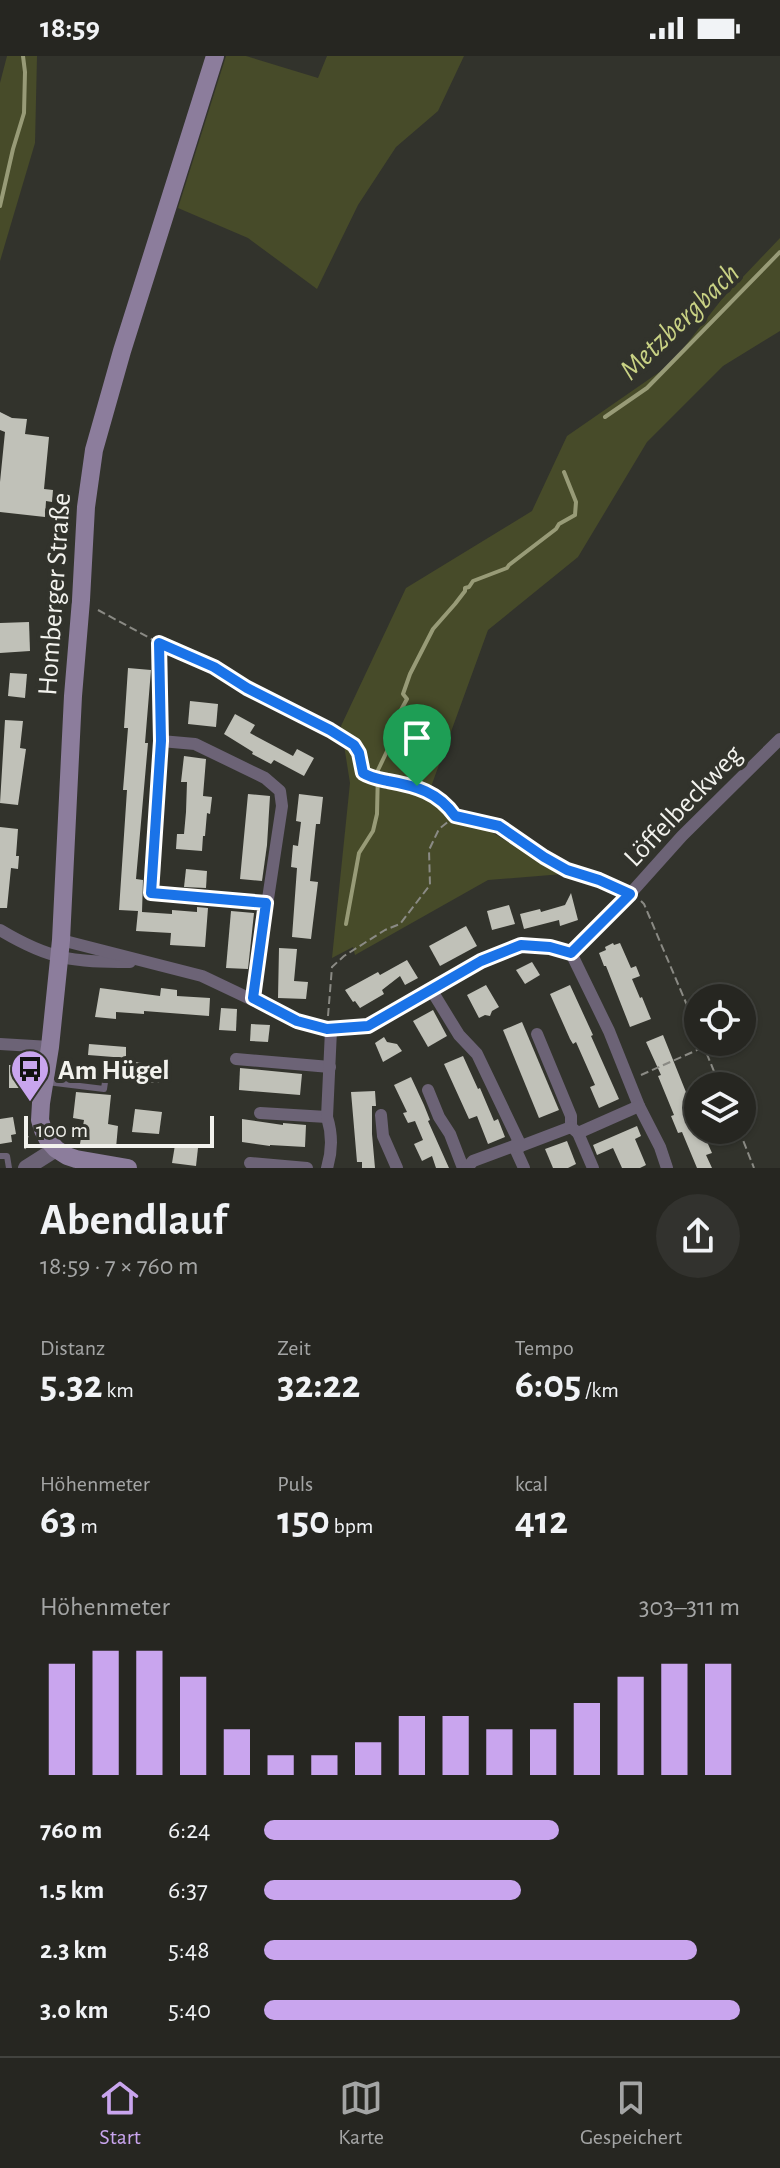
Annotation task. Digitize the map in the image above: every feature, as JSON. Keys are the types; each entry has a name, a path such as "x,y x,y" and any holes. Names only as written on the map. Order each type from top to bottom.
{"main road":[{"name":"Homberger Straße","path":"56,1149 43,1130 35,1103 44,1082 50,1047 60,949 73,696 86,507 94,450 215,56"},
{"path":"56,1149 76,1159 128,1168"}],"street":[{"path":"160,671 161,741 151,893 266,903"},
{"name":"Löffelbeckweg","path":"571,953 780,739"},
{"path":"161,741 195,744 265,778 280,791 282,806 253,998"},
{"path":"0,930 38,951 60,949 83,962 145,962 202,976 297,1021 329,1029 368,1026 481,961 521,945 550,947 571,953 609,1031 667,1168"},
{"path":"432,991 459,1035 477,1054 518,1146 524,1168"},
{"path":"327,1168 330,1157 327,1117 329,1029"},
{"path":"537,1034 574,1130 593,1168"},
{"path":"0,1044 50,1047"},
{"path":"236,1059 330,1067"},
{"path":"428,1090 465,1168 473,1161 639,1106"},
{"path":"260,1113 327,1117"},
{"path":"381,1115 383,1136 397,1168"},
{"path":"27,1165 56,1149"},
{"path":"250,1163 307,1168"}],"lane":[{"path":"44,1082 104,1089 107,1068"},
{"path":"0,1156 7,1156 9,1168"}],"path":[{"path":"81,600 330,730 354,745 363,773 370,777 417,786 446,804 455,816 499,826 567,870 630,894 644,904 684,998"},
{"path":"159,643 160,671"},
{"path":"329,1029 332,967 385,930 400,924 430,885 429,850 439,829 455,816"},
{"path":"629,1081 684,1056"},
{"path":"27,1165 28,1135 35,1103"},
{"path":"745,1144 754,1168"}],"green space":[{"path":"7,56 37,56 35,143 0,261 0,83"},
{"path":"226,56 246,56 318,78 327,56 464,56 438,111 396,147 358,205 317,289 248,238 178,208"},
{"path":"780,238 780,331 723,366 647,442 578,557 488,630 428,795 563,874 488,880 355,955 353,947 332,958 350,783 341,726 406,588 532,511 567,436 671,364 722,299"}],"building":[{"path":"0,412 12,418 27,419 25,434 49,437 44,489 53,490 52,502 46,501 45,517 0,512 5,432 0,430"},
{"path":"29,622 30,651 0,653 0,623"},
{"path":"128,668 151,670 136,879 143,880 142,912 172,914 172,910 197,912 197,907 208,908 205,947 170,945 171,933 136,931 138,911 119,910 127,790 123,790 128,728 124,728"},
{"path":"10,673 27,674 25,698 8,696"},
{"path":"190,701 218,704 216,727 188,724"},
{"path":"235,714 255,725 250,733 293,756 297,749 314,758 304,776 274,760 271,764 224,734"},
{"path":"5,720 23,721 20,748 26,749 18,805 0,803"},
{"path":"184,756 206,759 203,796 212,797 202,851 176,849 177,834 184,834 186,812 187,782 181,782"},
{"path":"248,794 270,796 262,881 240,879"},
{"path":"299,794 323,797 320,824 316,824 310,881 318,882 311,939 292,937 297,868 291,867 293,845 298,846 301,822 296,821"},
{"path":"0,827 18,829 18,869 11,868 7,908 0,908"},
{"path":"186,869 207,871 206,888 184,887"},
{"path":"571,893 578,920 560,926 559,920 524,929 520,914 565,905"},
{"path":"509,905 515,924 492,930 487,911"},
{"path":"231,911 254,913 248,969 226,968"},
{"path":"466,926 477,946 440,966 429,946"},
{"path":"613,943 620,943 631,968 636,966 640,976 632,979 651,1019 630,1027 599,953"},
{"path":"279,948 297,949 294,981 308,982 306,999 278,998"},
{"path":"407,960 418,978 405,985 400,976 382,990 384,994 360,1008 345,990 378,972 380,975"},
{"path":"532,962 540,975 525,984 516,970"},
{"path":"486,985 499,1007 490,1016 479,1018 467,995"},
{"path":"570,985 619,1099 599,1108 590,1087 595,1085 550,994"},
{"path":"100,988 160,996 161,988 177,990 177,996 210,998 209,1016 144,1011 144,1014 116,1012 116,1019 95,1017"},
{"path":"221,1008 237,1009 236,1031 219,1030"},
{"path":"433,1010 447,1036 428,1047 413,1021"},
{"path":"522,1022 559,1110 539,1118 503,1030"},
{"path":"251,1024 270,1025 268,1042 250,1041"},
{"path":"663,1035 684,1087 684,1137 682,1132 678,1133 671,1116 674,1115 658,1076 661,1075 646,1042"},
{"path":"384,1037 387,1042 397,1044 402,1051 383,1062 375,1043"},
{"path":"89,1044 126,1047 126,1058 88,1055"},
{"path":"463,1056 494,1121 498,1119 505,1137 488,1144 477,1116 469,1119 444,1064"},
{"path":"125,1061 161,1065 159,1083 123,1081"},
{"path":"9,1065 29,1065 29,1088 9,1088"},
{"path":"240,1068 302,1074 300,1095 239,1090"},
{"path":"411,1077 449,1168 436,1168 432,1156 422,1161 414,1144 423,1140 415,1121 408,1123 403,1113 407,1112 394,1085"},
{"path":"375,1091 372,1134 375,1168 362,1168 362,1162 357,1162 351,1092"},
{"path":"76,1092 111,1095 108,1124 118,1126 116,1148 80,1144 84,1120 73,1118"},
{"path":"135,1109 162,1112 159,1134 132,1132"},
{"path":"13,1117 16,1134 11,1135 12,1142 0,1144 0,1119"},
{"path":"242,1119 306,1125 305,1147 242,1142"},
{"path":"637,1126 641,1136 635,1139 646,1165 622,1168 613,1148 597,1155 593,1145"},
{"path":"567,1141 576,1164 568,1168 553,1168 545,1149"},
{"path":"687,1144 708,1144 712,1153 706,1155 712,1168 697,1168"},
{"path":"175,1145 198,1148 196,1166 172,1163"}],"waterway":[{"path":"0,206 24,113 23,56"},
{"name":"Metzbergbach","path":"605,417 647,388 780,252"},
{"name":"Metzbergbach","path":"346,924 359,853 373,831 377,814 378,770 389,747 390,730 407,699 403,694 410,674 433,629 465,588 473,581 507,568 559,524 575,515 576,502 564,472"}],"place":[{"name":"Am Hügel","path":"30,1103"}],"route":[{"path":"159,643 214,667 354,745 363,773 370,777 417,786 446,804 455,816 499,826 567,870 630,894 571,953 550,947 521,945 481,961 368,1026 331,1030 297,1021 253,998 266,903 151,893 161,741 159,643"}]}
